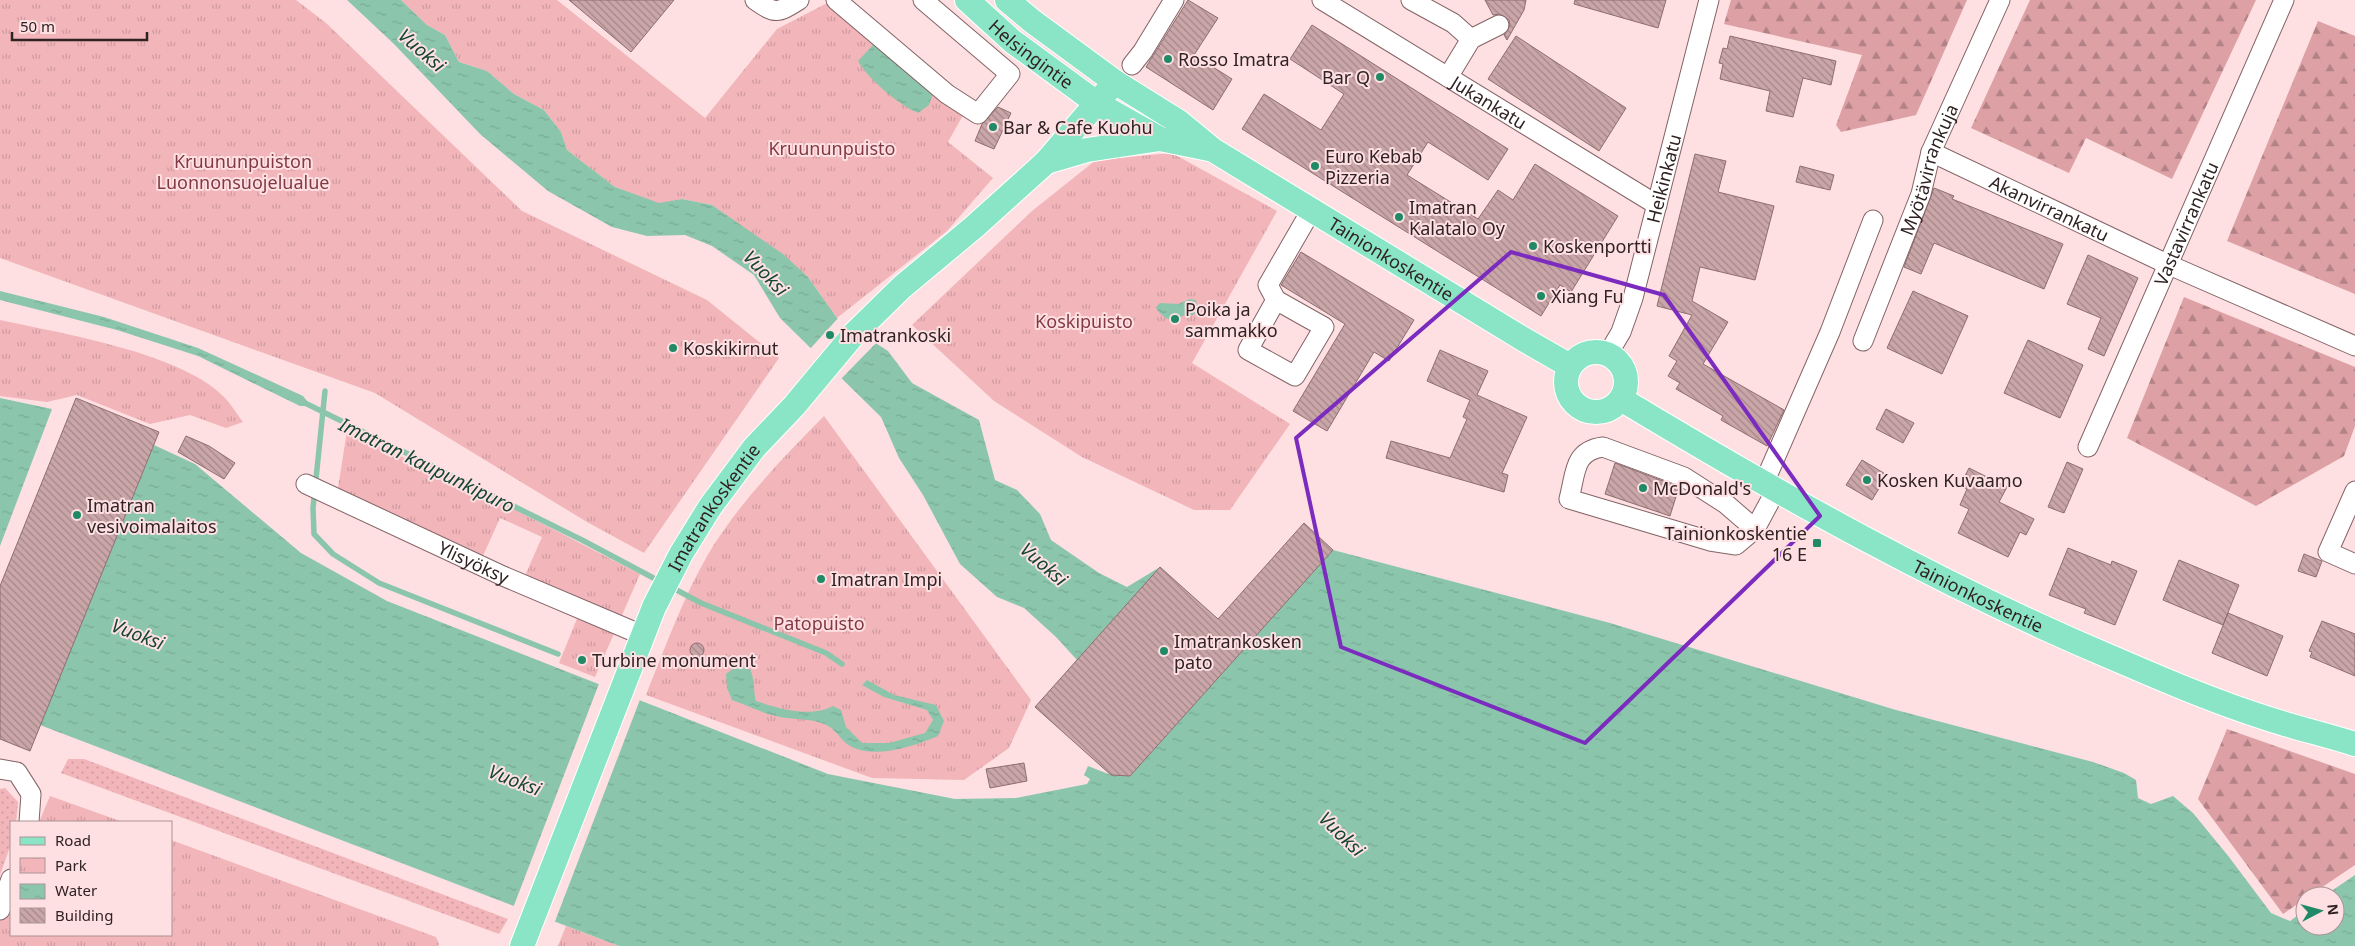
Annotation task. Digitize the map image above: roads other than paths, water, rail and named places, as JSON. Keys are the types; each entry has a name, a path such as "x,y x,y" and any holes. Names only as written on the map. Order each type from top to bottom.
{"main road":[{"name":"Helsingintie","path":"967,0 1012,41 1098,104"},
{"name":"Helsingintie","path":"1007,0 1032,21 1116,82"},
{"name":"Imatrankoskentie","path":"523,943 622,692 642,635 681,554 710,507 743,463 854,334 902,287 974,228 1045,163 1116,82"},
{"name":"Tainionkoskentie","path":"1116,82 1179,122 1213,150 1570,366"},
{"name":"Tainionkoskentie","path":"1098,104 1160,139 1213,150"},
{"name":"Imatrankoskentie","path":"1045,163 1087,150 1160,139"},
{"path":"1598,351 1608,354 1617,360 1623,369 1626,379 1626,390 1613,408 1602,412 1590,412 1579,408 1570,400 1566,388 1565,377 1570,366 1586,352 1598,351"},
{"name":"Tainionkoskentie","path":"1621,399 1770,486 1908,562 2040,627 2179,686 2267,718 2355,744"}],"street":[{"path":"756,0 771,11 780,11 799,0"},
{"path":"836,0 947,94 978,114 1010,74 923,0"},
{"path":"1132,65 1143,51 1174,0"},
{"name":"Jukankatu","path":"1322,0 1657,205"},
{"path":"1411,0 1454,23 1471,40"},
{"name":"Heikinkatu","path":"1608,354 1621,332 1633,298 1709,0"},
{"name":"Myötävirrankuja","path":"1863,342 1921,194 1932,152 2000,0"},
{"name":"Vastavirrankatu","path":"2088,448 2284,0"},
{"path":"1448,77 1471,40 1499,25"},
{"name":"Akanvirrankatu","path":"1932,152 1976,175 2167,264 2355,346"},
{"path":"1276,300 1268,286 1312,209"},
{"path":"1755,529 1726,504 1684,477 1603,447 1589,449 1581,456 1569,498 1710,541 1736,545 1755,529 1873,220"},
{"name":"Ylisyöksy","path":"306,484 506,570 642,635"},
{"path":"2355,491 2328,552 2355,564"},
{"path":"0,769 17,772 31,794 29,821"},
{"path":"0,910 10,882"}],"water":[{"name":"Imatrankoski","path":"347,0 401,0 427,25 445,35 459,62 487,71 514,94 544,110 561,132 567,150 615,187 659,203 682,199 712,205 783,254 808,277 837,318 888,351 912,383 979,420 995,480 1017,490 1040,514 1051,540 1099,573 1127,587 1160,567 1077,660 1056,637 1024,608 997,597 960,564 923,495 899,458 881,417 780,318 754,275 712,246 685,235 647,236 612,227 548,191 480,134 394,44"},
{"path":"873,45 884,50 933,94 929,105 918,113 893,98 869,76 858,61"},
{"path":"0,291 104,317 198,348 303,396 311,406 300,406 198,356 117,330 0,300"},
{"path":"1190,299 1196,300 1198,311 1193,315 1182,316 1178,322 1171,321 1165,317 1156,307 1160,303 1178,304"},
{"path":"0,398 52,409 0,546"},
{"name":"Vuoksi","path":"154,445 195,464 301,553 387,601 828,774 955,799 1016,798 1087,784 1090,779 1084,775 1088,766 1111,775 1130,776 1333,550 1610,623 1896,710 2093,762 2124,773 2136,780 2138,798 2151,804 2173,796 2193,813 2271,913 2290,921 2295,917 2295,936 2345,936 2345,886 2339,886 2355,875 2355,946 619,946 40,725"},
{"path":"738,665 750,669 756,701 775,707 805,712 824,710 833,706 841,710 846,727 862,743 889,743 925,733 933,720 927,710 884,697 862,685 867,680 894,695 936,705 944,721 938,736 918,744 895,750 873,752 862,750 847,744 834,730 825,724 770,715 732,700 727,688 726,674"}],"waterway":[{"path":"325,391 313,508 314,534 333,554 379,583 558,654"},
{"name":"Imatran kaupunkipuro","path":"305,403 582,540 661,582"},
{"name":"Imatran kaupunkipuro","path":"669,586 701,603 826,653 842,664"}],"place":[{"name":"Rosso Imatra","path":"1168,59"},
{"name":"Bar Q","path":"1380,77"},
{"name":"Bar & Cafe Kuohu","path":"993,127"},
{"name":"Euro Kebab Pizzeria","path":"1315,166"},
{"name":"Imatran Kalatalo Oy","path":"1399,217"},
{"name":"Koskenportti","path":"1533,246"},
{"name":"Xiang Fu","path":"1541,296"},
{"name":"Poika ja sammakko","path":"1175,319"},
{"name":"Imatrankoski","path":"830,335"},
{"name":"Koskikirnut","path":"673,348"},
{"name":"Kosken Kuvaamo","path":"1867,480"},
{"name":"McDonald's","path":"1643,488"},
{"name":"Imatran vesivoimalaitos","path":"77,515"},
{"name":"Tainionkoskentie 16 E","path":"1817,543"},
{"name":"Imatran Impi","path":"821,579"},
{"name":"Imatrankosken pato","path":"1164,651"},
{"name":"Turbine monument","path":"582,660"}],"park label":[{"name":"Kruununpuisto","path":"832,148"},
{"name":"Kruununpuiston Luonnonsuojelualue","path":"243,171"},
{"name":"Koskipuisto","path":"1084,321"},
{"name":"Patopuisto","path":"819,623"}]}
